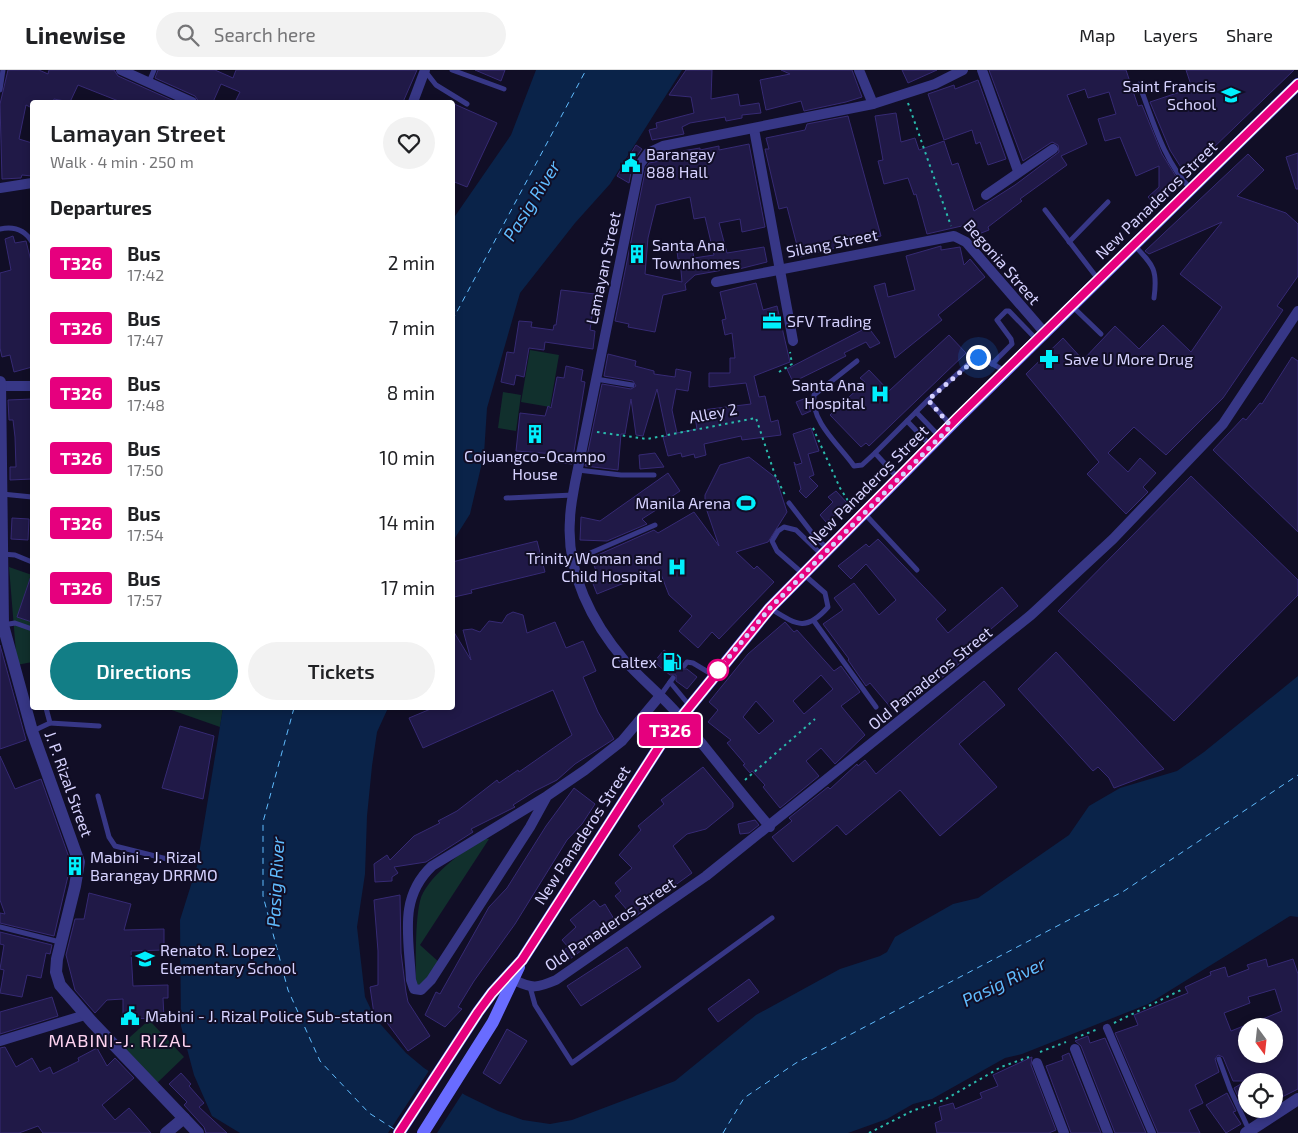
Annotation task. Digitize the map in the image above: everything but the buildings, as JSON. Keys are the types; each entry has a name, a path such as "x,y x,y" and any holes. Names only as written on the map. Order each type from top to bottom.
{"main road":[{"name":"New Panaderos Street","path":"399,1133 478,1012 492,993 522,960 680,716 770,608 824,551 1298,84"},
{"name":"New Panaderos Street","path":"423,1133 493,1022 522,960"}],"street":[{"path":"122,70 188,100"},
{"path":"414,100 425,70"},
{"path":"859,70 873,104"},
{"name":"Lamayan Street","path":"770,826 736,788 680,716 625,662 604,635 584,597 572,561 569,521 584,432 640,164 648,153 663,146 873,104 935,84 963,70"},
{"path":"982,70 1018,172"},
{"path":"754,129 793,341"},
{"path":"986,195 1053,149"},
{"path":"0,188 30,183"},
{"name":"Silang Street","path":"716,282 780,268 954,236"},
{"name":"Begonia Street","path":"954,236 966,242 1041,336"},
{"name":"Old Panaderos Street","path":"530,987 540,987 556,980 706,876 1031,615 1113,539 1223,424 1298,310"},
{"path":"1,384 30,386"},
{"name":"J. P. Rizal Street","path":"1,384 3,625 32,732 79,862 56,972 60,985 85,1015 198,1133"},
{"path":"547,796 530,827 431,980 421,990 414,989 411,980 409,900 422,876 432,866 547,796 622,741 659,696"},
{"path":"514,980 530,987"},
{"path":"0,1041 85,1015"},
{"path":"1106,1028 1152,1133"},
{"path":"1075,1049 1108,1133"},
{"path":"1037,1063 1064,1133"},
{"path":"1247,1132 1298,1099"},
{"path":"166,1133 184,1118"}],"lane":[{"path":"0,90 3,70"},
{"path":"148,82 154,70"},
{"path":"425,70 436,85 467,104"},
{"path":"452,70 504,89"},
{"path":"1139,84 1163,146 1176,172 1191,188"},
{"path":"1068,242 1108,202"},
{"path":"1045,210 1098,280"},
{"path":"0,229 21,230 30,240"},
{"path":"1133,245 1147,259 1155,272 1157,278 1154,298"},
{"path":"1072,306 1101,334"},
{"path":"992,364 1012,344 1011,339 996,320 1006,311 1009,311 1041,336"},
{"path":"857,361 814,395 814,408 818,418 854,466 862,464 875,453 928,400 975,358 982,358 1006,371"},
{"path":"595,379 632,385"},
{"path":"928,400 951,426"},
{"path":"916,412 936,441"},
{"path":"907,422 936,441"},
{"path":"875,453 898,478"},
{"path":"578,470 621,475 654,475"},
{"path":"2,494 30,497"},
{"path":"506,498 574,494"},
{"path":"789,503 824,551"},
{"path":"861,515 917,570"},
{"path":"572,561 655,525"},
{"path":"770,608 793,622 806,625 814,621 828,607 825,593 777,551 772,541 778,530 784,527 796,530 824,551"},
{"path":"1,554 15,555 30,561"},
{"path":"814,621 876,707"},
{"path":"3,625 15,623 30,628"},
{"path":"684,666 688,662 693,662 714,675"},
{"path":"659,696 671,680 689,705"},
{"path":"47,710 50,723"},
{"path":"32,732 50,723 99,726"},
{"path":"98,796 109,836 115,846 167,859"},
{"path":"530,987 535,1005 572,1063 772,918"},
{"path":"0,927 61,942"},
{"path":"1219,1059 1247,1132"}],"path":[{"name":"Begonia Street","path":"905,94 954,236"},
{"path":"780,372 792,364 790,349 793,341"},
{"name":"Alley 2","path":"584,432 647,439 756,418 775,475 789,503"},
{"path":"813,428 840,488 861,515"},
{"path":"736,788 815,718"}],"green space":[{"path":"530,350 559,355 550,407 521,402"},
{"path":"503,392 521,395 516,431 498,428"},
{"path":"9,567 30,574 30,662 17,665"},
{"path":"172,710 223,710 220,727"},
{"path":"481,838 489,839 420,945 441,964 416,989 417,925 423,893 442,870"},
{"path":"149,1020 184,1057 156,1084 120,1046"}],"water":[{"name":"Pasig River","path":"536,70 682,70 610,184 575,223 520,293 487,408 484,454 470,514 455,538 455,216 511,135"},
{"name":"Pasig River","path":"1298,676 1298,917 1290,916 1148,1004 1022,1054 1005,1058 932,1099 913,1104 887,1119 848,1133 240,1133 212,1116 194,1075 181,1026 180,920 197,866 223,710 387,710 377,732 372,766 367,816 365,874 357,927 365,997 375,1018 406,1053 424,1068 465,1095 498,1111 523,1120 550,1124 572,1120 675,1081 756,1015 840,969 880,956 887,952 895,937 953,904 978,898 1069,835 1089,806 1120,788 1177,771 1204,752"}],"pier":[{"path":"430,1069 464,1091 437,1133 388,1133"}],"ferry route":[{"path":"455,315 586,70"},
{"path":"293,710 263,822 263,896 288,990 320,1061 369,1113 394,1129"},
{"path":"723,1133 744,1098 796,1063 1124,891 1298,775"}],"bus line":[{"name":"T326","path":"399,1133 478,1012 492,993 522,960 638,778 680,716 770,608 957,418 1298,84"}],"place":[{"name":"Saint Francis School","path":"1231,95"},
{"name":"Barangay 888 Hall","path":"631,163"},
{"name":"Santa Ana Townhomes","path":"637,254"},
{"name":"SFV Trading","path":"772,321"},
{"name":"Save U More Drug","path":"1049,359"},
{"name":"Santa Ana Hospital","path":"880,394"},
{"name":"Cojuangco-Ocampo House","path":"535,434"},
{"name":"Manila Arena","path":"746,503"},
{"name":"Trinity Woman and Child Hospital","path":"677,567"},
{"name":"Caltex","path":"672,662"},
{"name":"Mabini - J. Rizal Barangay DRRMO","path":"75,866"},
{"name":"Renato R. Lopez Elementary School","path":"145,959"},
{"name":"Mabini - J. Rizal Police Sub-station","path":"130,1016"}],"district":[{"name":"MABINI-J. RIZAL","path":"120,1041"}],"route":[{"path":"718,670 770,608 951,426 928,400 978,357"}]}
